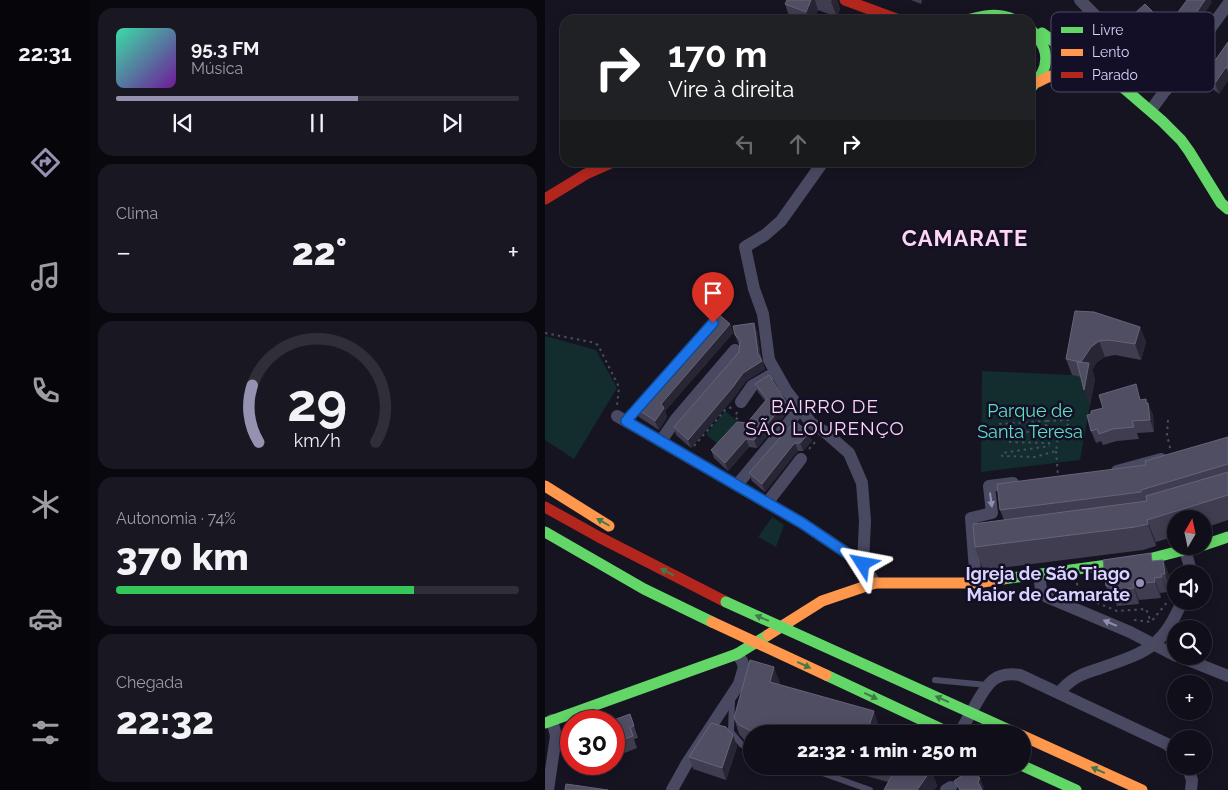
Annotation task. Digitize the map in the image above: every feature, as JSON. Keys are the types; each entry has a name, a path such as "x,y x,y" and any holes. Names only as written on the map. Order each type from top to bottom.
{"main road":[{"path":"845,0 885,15"},
{"path":"973,15 988,8 999,7 1017,10 1025,15"},
{"path":"1035,25 1041,33 1046,49 1045,66 1035,83"},
{"path":"1041,33 1051,40"},
{"path":"1035,84 1051,75"},
{"path":"1129,92 1151,110 1181,140 1221,203 1228,209"},
{"path":"545,199 586,174 602,167"},
{"path":"545,486 615,530"},
{"path":"545,507 721,600 1000,725"},
{"path":"545,532 644,589"},
{"path":"1213,542 1228,538"},
{"path":"554,551 644,589 933,725"},
{"path":"549,721 737,654 823,600 875,583 976,583 1145,560 1167,554"},
{"path":"666,558 683,568 721,600"},
{"path":"1031,739 1142,790"},
{"path":"1031,770 1076,790"}],"street":[{"path":"879,13 884,0"},
{"path":"1080,0 1092,12"},
{"path":"1215,22 1228,4"},
{"path":"1151,110 1165,92"},
{"path":"819,167 781,221 765,235 745,247 753,289 763,314 769,360 786,390 811,424 825,432 849,453 861,483 865,521 863,564"},
{"path":"661,441 676,419 735,350"},
{"path":"741,402 752,386 775,372"},
{"path":"737,485 800,409"},
{"path":"621,418 802,523 863,564 875,583"},
{"path":"1101,474 1172,456"},
{"path":"767,503 801,459"},
{"path":"976,583 971,518 992,513 989,486 1024,482"},
{"path":"1039,575 1041,589 1047,596 1130,632 1167,651"},
{"path":"1059,693 1070,680 1077,676 1129,658 1153,645 1167,632 1174,621 1175,610"},
{"path":"672,790 743,675 743,661 737,654"},
{"path":"1200,665 1228,676"},
{"path":"964,725 987,685 995,678 1011,674 1020,675 1167,744"},
{"path":"548,790 556,736 549,721"},
{"path":"1190,775 1192,780 1191,790"}],"lane":[{"path":"621,418 643,402"},
{"path":"935,680 987,685"},
{"path":"733,694 730,715 731,732 743,745"},
{"path":"828,775 870,790"}],"path":[{"path":"545,333 591,342 597,345 619,387 621,418"},
{"path":"741,402 735,417 744,424"},
{"path":"685,455 725,410 741,402"},
{"path":"999,424 1069,420 1069,423 1058,438 1056,451 1059,478"},
{"path":"1167,420 1167,435 1172,456"},
{"path":"1047,421 1047,425 1008,439 1009,442 1049,443 1050,446 1003,453 1002,456 1035,457 1056,451"},
{"path":"801,459 825,432"},
{"path":"1076,570 1079,595 1117,611 1146,609 1151,622"},
{"path":"1151,622 1167,608"},
{"path":"1138,620 1151,622"}],"green space":[{"path":"545,336 596,350 617,388 574,459 545,440"},
{"name":"Parque de Santa Teresa","path":"982,371 1083,377 1090,405 1080,460 981,472"},
{"path":"725,411 741,424 721,447 706,434"},
{"path":"772,517 784,525 776,547 758,537"}],"building":[{"path":"787,0 811,0 806,12 785,4"},
{"path":"1187,0 1205,0 1197,12 1178,12"},
{"path":"1145,4 1153,12 1136,12"},
{"path":"1228,42 1228,69 1226,67 1215,83 1215,61"},
{"path":"715,311 730,324 661,404 664,408 655,421 636,408 639,401 713,317"},
{"path":"1075,311 1094,312 1140,327 1135,344 1109,340 1099,341 1091,347 1081,362 1066,359"},
{"path":"754,323 758,353 762,361 743,373 688,440 674,427 739,352 740,340 735,335 733,326"},
{"path":"1077,362 1089,363 1084,390"},
{"path":"769,375 786,402 754,440 746,439 725,463 711,450 737,422 747,423 767,399 755,384"},
{"path":"1136,384 1140,400 1146,399 1146,403 1148,403 1150,420 1132,421 1134,427 1113,429 1099,434 1097,429 1091,431 1087,415 1091,414 1091,411 1103,408 1099,395"},
{"path":"795,421 809,433 800,443 795,443 792,446 762,484 749,473"},
{"path":"1228,437 1228,464 1141,490 1141,492 1000,510 997,484 1146,465 1145,461"},
{"path":"1228,472 1228,495 1179,510 1167,510 1167,514 1147,520 1148,524 975,547 973,524 1147,501 1146,496"},
{"path":"1151,553 1152,561 1163,560 1165,574 1161,574 1162,577 1154,578 1155,582 1133,584 1134,588 1111,591 1111,586 1106,586 1103,560"},
{"path":"750,660 774,667 770,682 874,711 869,725 743,725 743,727 734,718"},
{"path":"630,714 634,726 630,727 633,736 625,739 625,716"},
{"path":"711,723 726,727 733,735 722,768 689,757"},
{"path":"892,775 928,775 917,790 884,790"},
{"path":"962,775 977,775 980,778 978,782 982,790 960,790 954,781"},
{"path":"566,784 608,790 565,790"}],"traffic: fast":[{"path":"1042,33 1051,40"},
{"path":"1035,34 1042,44 1045,53 1045,63 1041,75 1035,83"},
{"path":"1128,92 1181,140 1221,203 1228,209"},
{"path":"545,532 644,589 712,622"},
{"path":"1213,542 1228,537"},
{"path":"1003,579 1145,560 1167,554"},
{"path":"726,602 998,725"},
{"path":"545,723 737,654 768,635"},
{"path":"826,675 933,725"},
{"path":"1031,770 1076,790"}],"traffic: slow":[{"path":"1038,82 1051,76"},
{"path":"545,486 609,526"},
{"path":"768,635 822,601 875,583 976,583 1003,579"},
{"path":"712,622 826,675"},
{"path":"1031,740 1142,790"}],"traffic: jam":[{"path":"845,0 886,15"},
{"path":"545,199 586,174 602,167"},
{"path":"545,507 726,602"}],"place":[{"name":"Igreja de São Tiago Maior de Camarate","path":"1140,583"}],"district":[{"name":"CAMARATE","path":"965,238"},
{"name":"BAIRRO DE SÃO LOURENÇO","path":"825,417"}],"route":[{"path":"713,323 626,421 802,523 863,564"}]}
